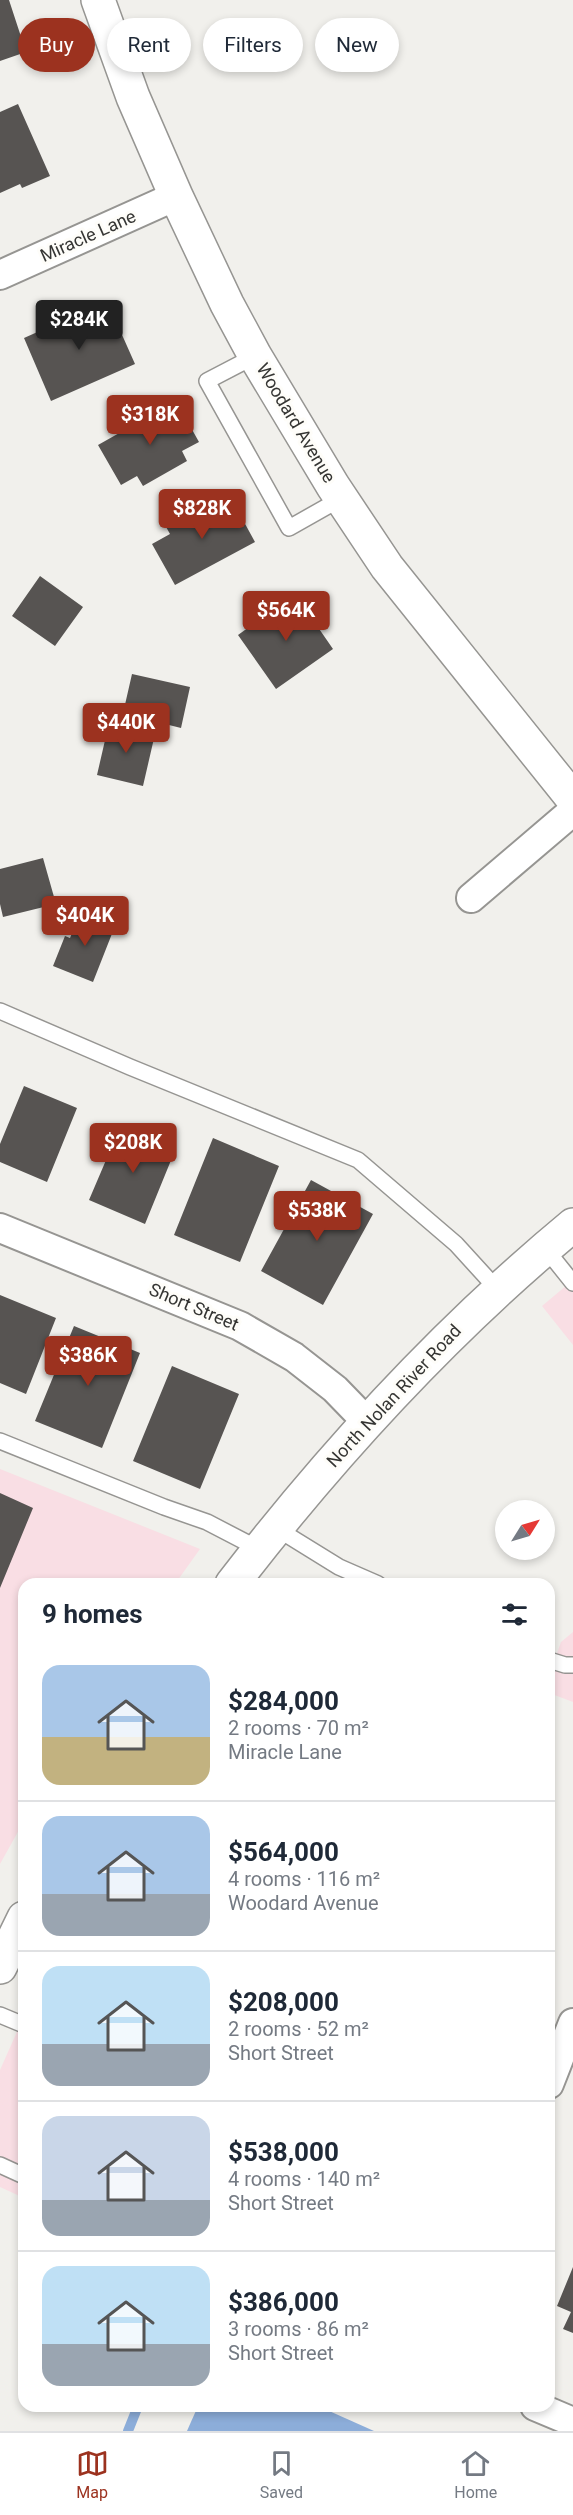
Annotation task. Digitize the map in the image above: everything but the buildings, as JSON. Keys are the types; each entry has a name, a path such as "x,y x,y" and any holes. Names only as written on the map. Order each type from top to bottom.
{"street":[{"name":"Woodard Avenue","path":"98,0 133,97 176,196 227,304 255,356 387,567 573,799"},
{"name":"Miracle Lane","path":"0,274 176,196"},
{"path":"471,897 573,811"},
{"name":"North Nolan River Road","path":"237,1578 367,1422 497,1289 573,1225"},
{"name":"Short Street","path":"0,1228 240,1326 294,1357 334,1389 367,1422"},
{"path":"11,1956 18,1936"},
{"path":"555,2069 573,2023"},
{"path":"549,2412 573,2422"}],"lane":[{"path":"255,356 207,381 290,528 342,498"},
{"path":"0,1011 141,1072 357,1160 456,1244 497,1289"},
{"path":"545,1248 573,1283"},
{"path":"0,1441 164,1507 267,1539 364,1578"},
{"path":"555,1661 573,1665"},
{"path":"0,2015 18,2022"},
{"path":"0,2165 18,2173"}],"shaded area":[{"path":"573,1280 573,1345 542,1306"},
{"path":"0,1469 200,1549 179,1578 18,1578 18,1832 0,1864"},
{"path":"573,1632 573,1702 555,1695 555,1659 561,1642"},
{"path":"18,2030 18,2195 0,2187 0,2070"}],"water":[{"path":"195,2412 331,2412 374,2431 187,2431"}],"waterway":[{"path":"128,2431 136,2412"}]}
